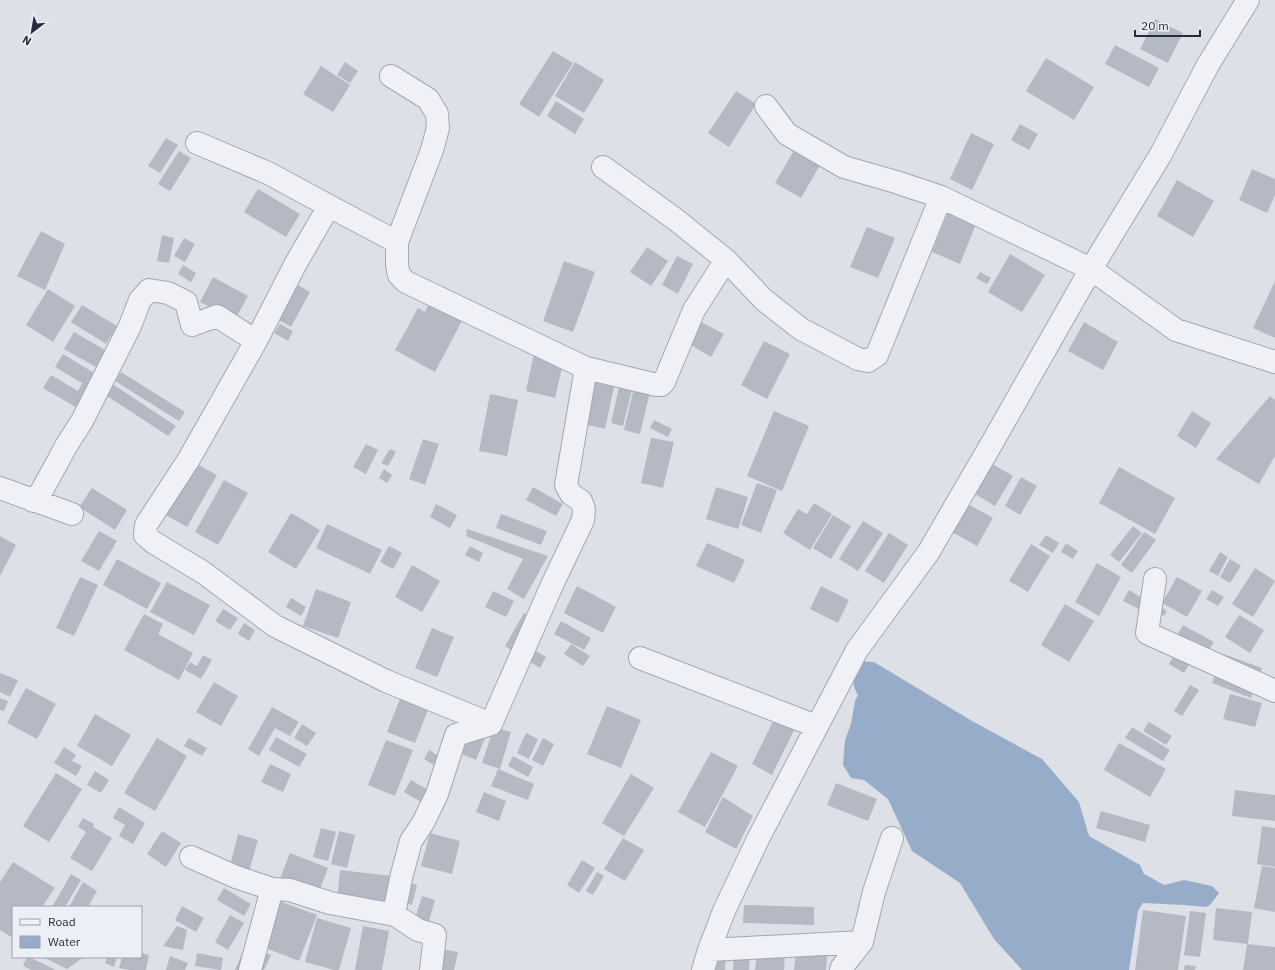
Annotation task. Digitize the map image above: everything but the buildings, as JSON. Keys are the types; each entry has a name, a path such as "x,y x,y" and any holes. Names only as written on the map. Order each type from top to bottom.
{"street":[{"path":"862,942 706,960 724,911 758,839 857,650 928,553 1092,269 1161,154 1209,63 1248,0"},
{"path":"391,76 428,99 437,114 438,128 432,150 397,242 397,265 399,275 406,282 586,368 661,385 664,382 694,310 726,260"},
{"path":"766,106 787,134 844,167 941,197 1092,269 1176,330 1275,362"},
{"path":"197,143 268,173 397,242"},
{"path":"603,167 675,219 726,260 764,300 801,329 858,359 868,361 877,355 941,197"},
{"path":"329,206 296,263 256,341 189,460 146,525 145,535 153,542 204,573 275,626 386,681 491,724"},
{"path":"33,501 41,492 66,446 82,421 130,326 140,300 149,290 168,293 186,302 192,325 217,316 256,341"},
{"path":"395,915 402,874 411,841 423,822 437,794 456,735 491,724 552,585 583,520 584,509 581,501 571,494 566,485 586,368"},
{"path":"0,488 72,514"},
{"path":"1155,579 1147,633 1275,691"},
{"path":"640,658 816,726"},
{"path":"841,970 862,942 874,892 892,838"},
{"path":"191,857 236,877 272,889 290,890 330,903 395,915 418,930 435,935 431,970"},
{"path":"250,970 272,889"}],"water":[{"path":"858,661 874,662 972,721 1042,759 1079,802 1089,836 1140,865 1144,874 1164,885 1184,880 1212,886 1219,893 1210,905 1206,907 1143,903 1138,911 1129,970 1022,970 994,939 960,883 912,851 888,799 864,780 851,778 843,765 845,740 851,724 855,701 858,695 853,682"}]}
